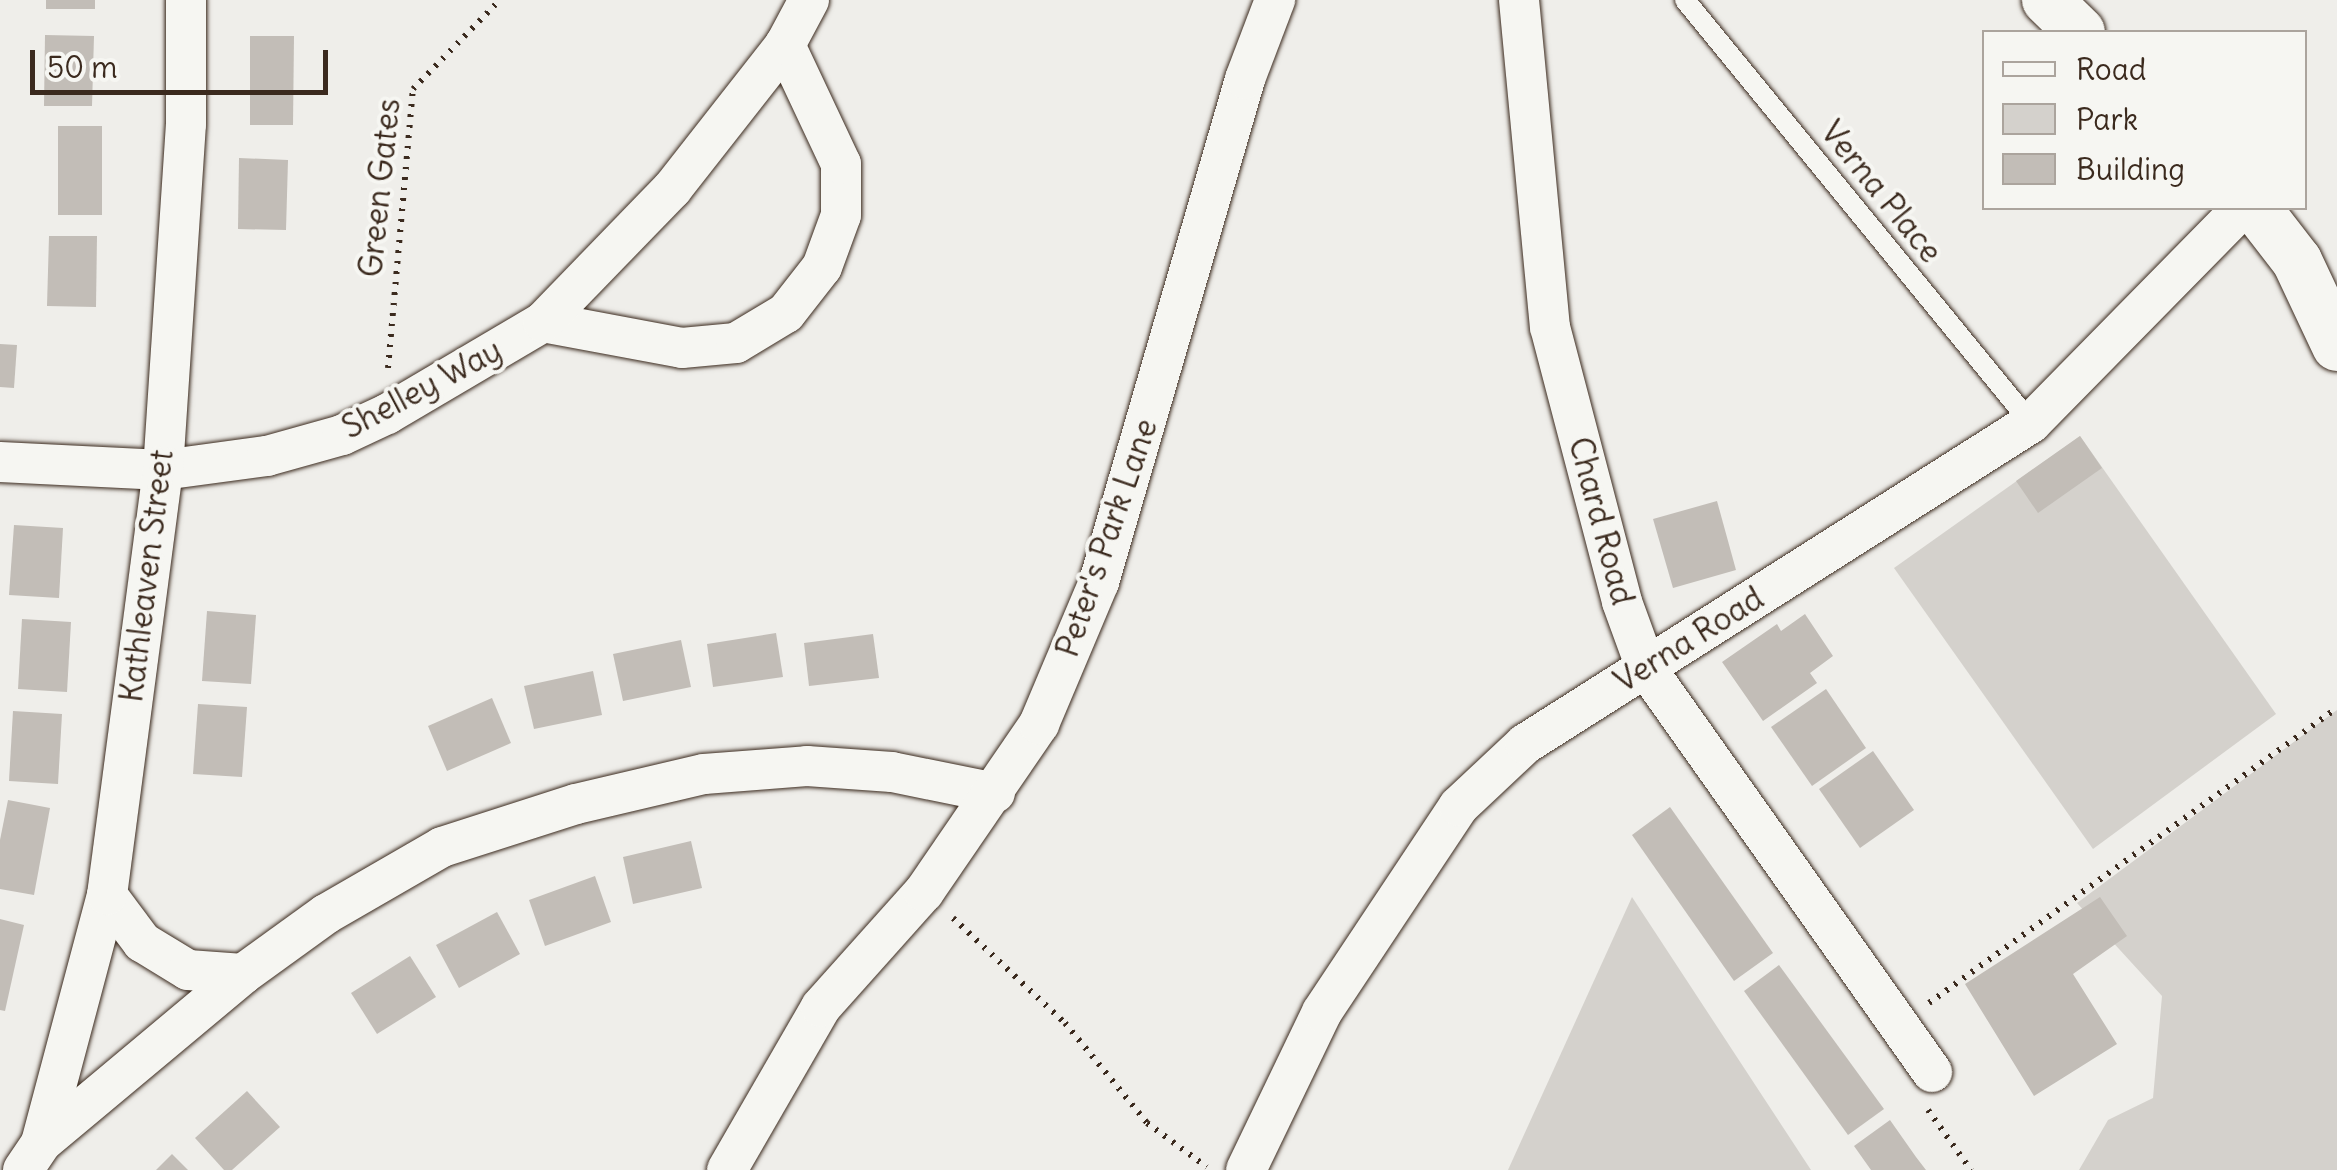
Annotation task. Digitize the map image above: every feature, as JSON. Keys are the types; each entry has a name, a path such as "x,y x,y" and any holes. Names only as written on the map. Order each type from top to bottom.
{"street":[{"name":"Kathleaven Street","path":"32,1156 107,895 163,470 186,124 186,0"},
{"name":"Shelley Way","path":"0,462 163,470 267,456 342,435 387,414 542,322 672,189 786,45 809,0"},
{"name":"Peter's Park Lane","path":"727,1170 822,1007 924,892 1039,724 1100,582 1245,80 1275,0"},
{"name":"Chard Road","path":"1519,0 1550,327 1622,602 1646,668 1932,1072"},
{"path":"2047,0 2078,30"},
{"path":"542,322 682,348 736,343 786,313 822,267 841,215 841,164 786,45"},
{"name":"Verna Road","path":"1246,1170 1322,1012 1459,806 1525,744 2030,423 2240,210"},
{"path":"2258,210 2297,261 2337,346"},
{"path":"32,1156 243,974 326,914 442,846 576,804 704,774 807,766 892,772 994,793"},
{"path":"107,895 142,942 188,970 243,974"}],"lane":[{"name":"Verna Place","path":"1685,0 2030,423"}],"path":[{"name":"Green Gates","path":"387,414 388,358 413,89 500,0"},
{"path":"1897,1022 2337,708"},
{"path":"950,915 1066,1023 1147,1122 1212,1170"},
{"path":"1932,1072 1924,1105 1971,1170"}],"green space":[{"path":"2080,436 2276,714 2093,849 1894,568"},
{"path":"2337,710 2337,1170 2079,1170 2108,1120 2153,1098 2162,996 2077,903"},
{"path":"1632,897 1811,1170 1508,1170"}],"building":[{"path":"46,0 95,0 95,9 46,9"},
{"path":"45,35 94,36 92,106 44,106"},
{"path":"250,36 294,36 293,125 250,125"},
{"path":"58,126 102,126 102,215 58,215"},
{"path":"239,158 288,160 286,230 238,229"},
{"path":"49,236 97,236 96,307 47,306"},
{"path":"0,344 17,345 14,388 0,387"},
{"path":"2080,436 2102,468 2038,513 2016,481"},
{"path":"1717,501 1736,570 1673,588 1653,519"},
{"path":"14,525 63,528 59,598 9,595"},
{"path":"207,611 256,615 251,684 202,681"},
{"path":"1805,614 1833,656 1810,673 1817,683 1763,721 1722,662 1777,624 1781,631"},
{"path":"22,619 71,622 67,692 18,689"},
{"path":"776,633 783,677 713,687 707,644"},
{"path":"873,634 879,678 809,686 804,643"},
{"path":"681,640 691,687 623,701 613,654"},
{"path":"593,671 602,715 534,729 524,686"},
{"path":"1826,689 1866,748 1812,786 1771,727"},
{"path":"492,698 511,743 447,771 428,726"},
{"path":"198,704 247,707 242,777 193,774"},
{"path":"13,711 62,714 58,784 9,781"},
{"path":"1873,751 1914,810 1860,848 1819,789"},
{"path":"8,800 50,808 34,895 0,889 0,840"},
{"path":"1670,807 1773,953 1734,981 1632,835"},
{"path":"691,841 702,888 633,904 623,857"},
{"path":"595,876 611,922 545,946 529,900"},
{"path":"2100,897 2127,936 2073,974 2117,1044 2034,1096 1965,984"},
{"path":"497,912 520,954 459,988 436,945"},
{"path":"0,919 24,925 5,1011 0,1010"},
{"path":"410,956 436,997 377,1034 351,993"},
{"path":"1779,965 1884,1109 1848,1135 1744,991"},
{"path":"247,1091 280,1127 232,1170 224,1170 195,1138"},
{"path":"1890,1120 1926,1170 1871,1170 1854,1146"},
{"path":"172,1154 188,1170 156,1170"}]}
